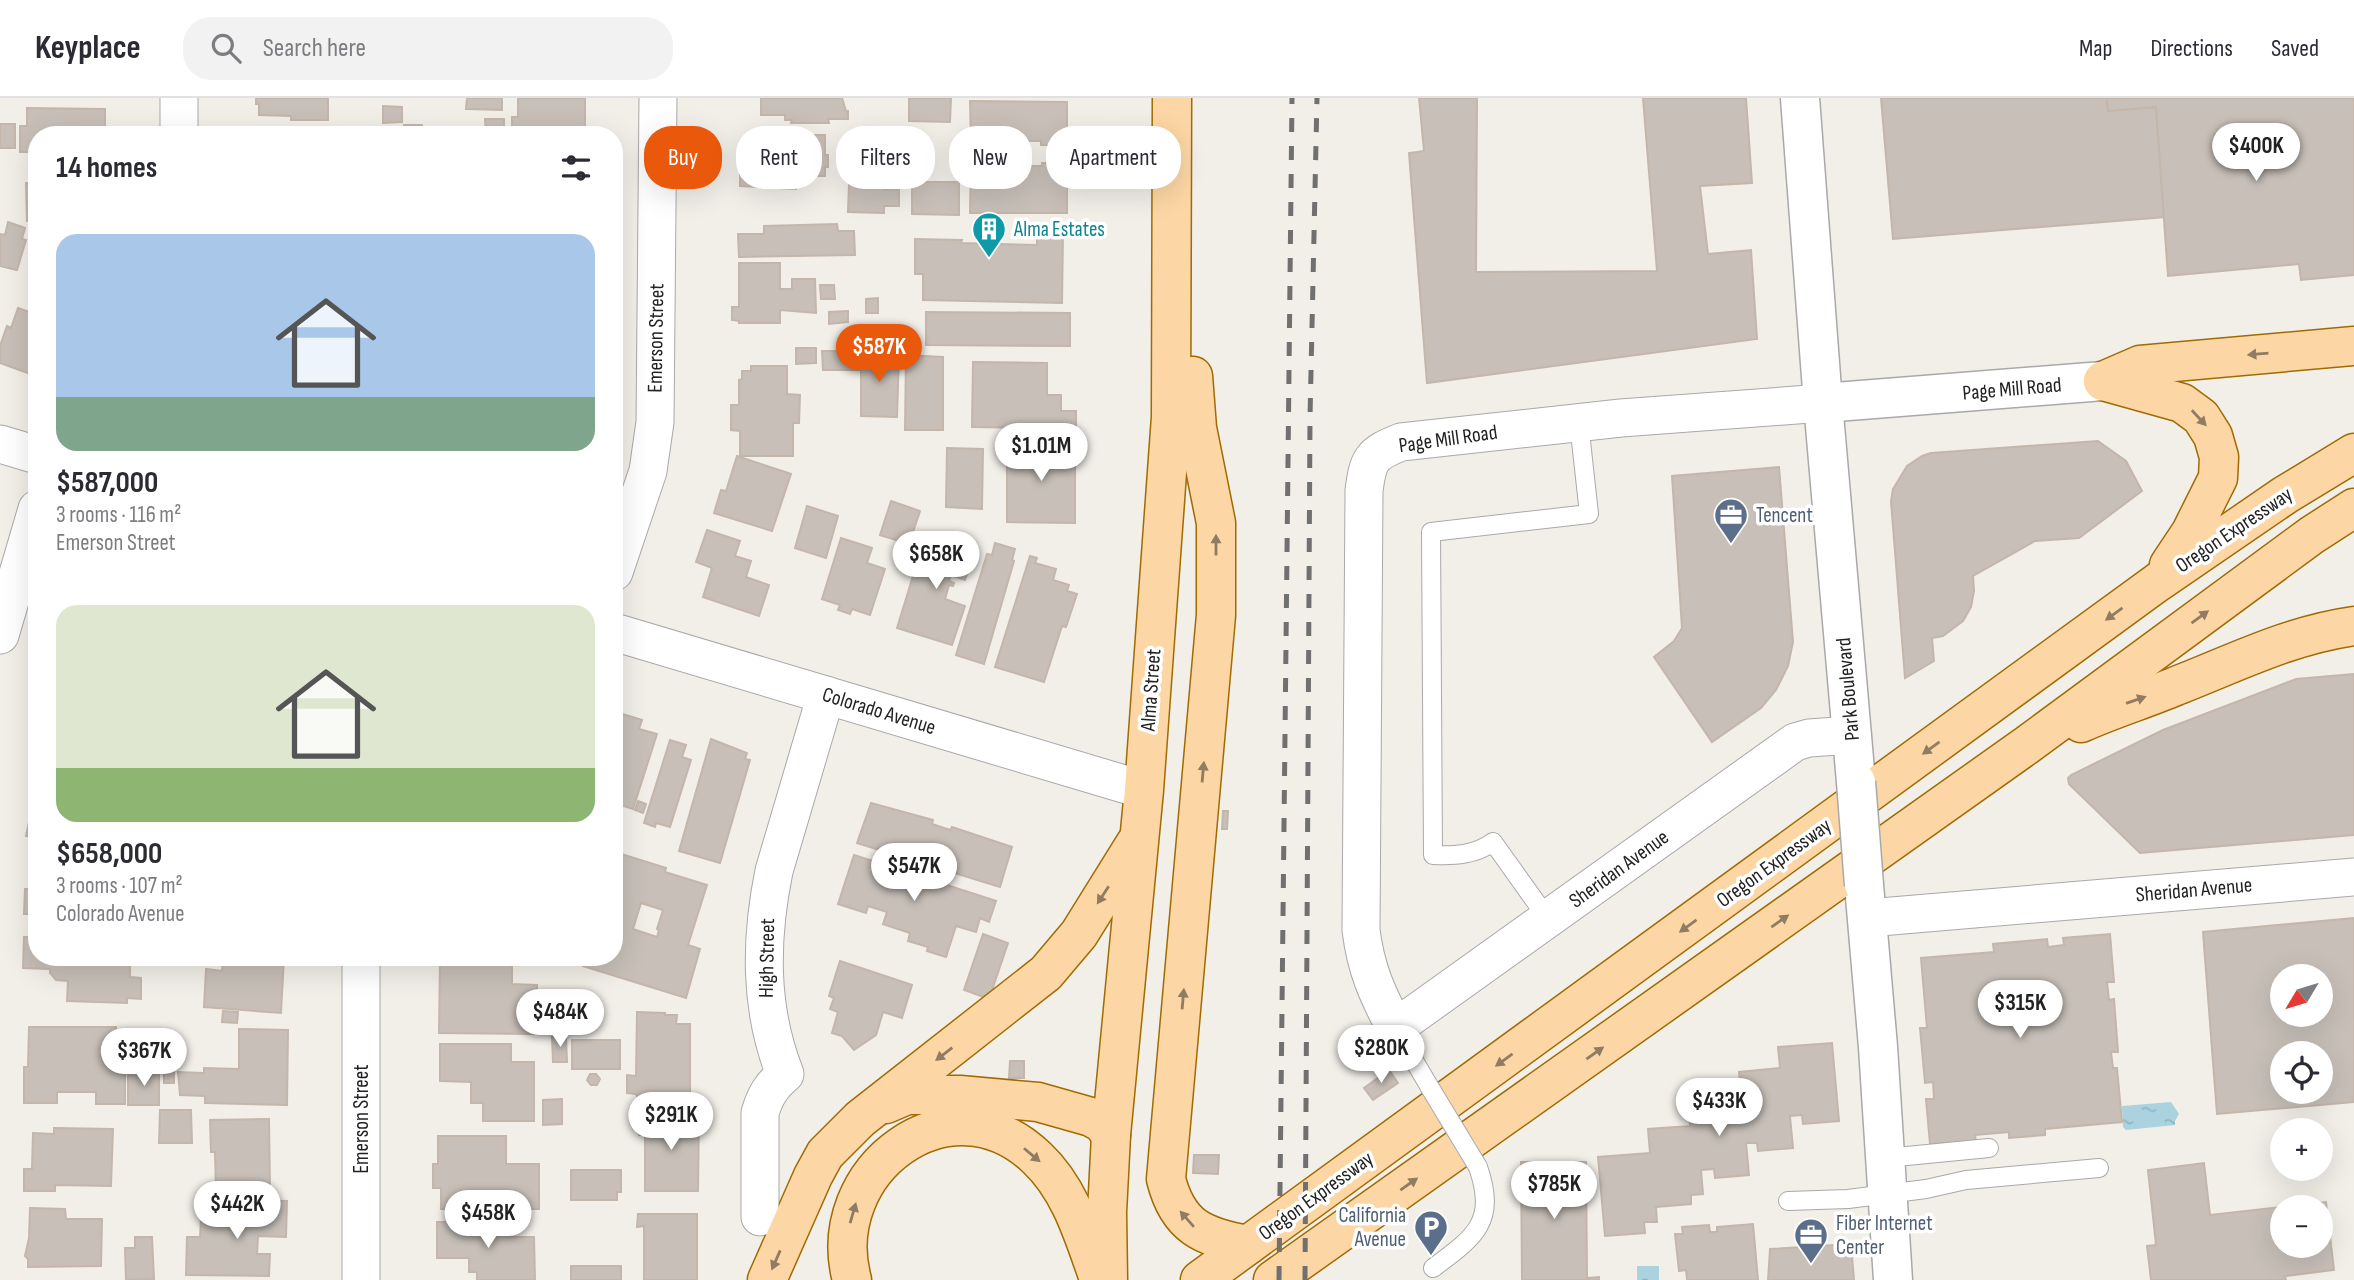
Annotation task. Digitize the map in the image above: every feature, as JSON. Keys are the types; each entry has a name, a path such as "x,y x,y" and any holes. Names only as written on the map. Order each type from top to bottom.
{"main road":[{"name":"Alma Street","path":"1108,1280 1107,1203 1111,1135 1144,790 1171,417 1172,112"},
{"path":"1172,112 1197,428 1216,523 1216,560 1212,661 1166,1179 1170,1194 1193,1227 1208,1236 1248,1245"},
{"path":"2104,381 2140,365 2354,346"},
{"path":"2104,381 2182,403 2201,417 2213,436 2219,457 2218,478 2191,532 2158,582"},
{"name":"Oregon Expressway","path":"1200,1280 2158,582 2285,495 2354,453"},
{"name":"Oregon Expressway","path":"1276,1278 2027,746 2312,535 2354,508"},
{"path":"2027,746 2249,655 2283,643 2354,626"},
{"path":"767,1280 825,1154 860,1119 1046,973 1079,934 1139,837"},
{"path":"860,1119 907,1095 960,1095 1038,1102 1091,1117 1102,1123 1111,1135"},
{"path":"852,1280 848,1265 847,1237 852,1211 863,1186 877,1165 896,1148 917,1137 941,1129 965,1127 991,1131 1014,1141 1035,1156 1048,1170 1065,1194 1077,1219 1100,1280"}],"street":[{"path":"179,98 179,126"},
{"name":"Emerson Street","path":"623,545 648,471 655,422 658,98"},
{"name":"Park Boulevard","path":"1800,98 1866,902 1893,1280"},
{"name":"Page Mill Road","path":"1395,1028 1364,959 1361,930 1364,491 1367,465 1382,449 1401,442 1579,423 2104,381"},
{"path":"0,444 28,452"},
{"path":"0,635 28,540"},
{"name":"Colorado Avenue","path":"623,635 1144,790"},
{"name":"High Street","path":"760,1217 760,1113 772,1085 785,1074 769,1028 766,1002 765,932 769,899 774,871 825,695"},
{"name":"Sheridan Avenue","path":"1395,1028 1795,743 1809,738 1852,735"},
{"name":"Sheridan Avenue","path":"1866,902 2354,877"},
{"name":"Emerson Street","path":"361,966 361,1280"}],"lane":[{"path":"1548,919 1493,842 1482,850 1456,856 1433,855 1432,532 1590,514 1579,423"},
{"path":"1395,1028 1478,1167 1483,1182 1486,1207 1480,1225 1466,1243 1433,1268"},
{"path":"1788,1201 1848,1199 1887,1176 1989,1148"},
{"path":"1887,1176 1926,1189 1966,1180 2099,1168"}],"water":[{"path":"2171,1102 2179,1114 2175,1125 2126,1130 2123,1127 2122,1106"},
{"path":"1637,1266 1659,1266 1659,1280 1637,1280"}],"building":[{"path":"256,98 328,98 328,120 291,120 291,116 259,115"},
{"path":"467,98 502,98 502,110 466,109"},
{"path":"518,98 585,98 585,126 512,126 512,117 518,117"},
{"path":"761,98 842,98 848,111 848,119 828,119 829,123 791,123 792,120 785,120 785,115 761,115"},
{"path":"909,98 951,98 950,122 909,121"},
{"path":"1419,98 1477,98 1476,272 1657,271 1643,98 1746,98 1752,183 1700,186 1708,254 1751,250 1757,339 1427,383 1409,153 1424,151"},
{"path":"1881,98 2107,98 2108,111 2156,107 2165,217 1893,239"},
{"path":"2107,98 2354,98 2354,275 2301,280 2299,264 2168,276 2156,107 2108,111"},
{"path":"970,101 1067,102 1067,126 1046,126 1046,145 1041,145 1041,141 1032,141 1032,126 971,126"},
{"path":"383,106 402,107 402,122 383,123"},
{"path":"27,108 105,109 105,126 28,126 28,152 20,152 20,126 27,126"},
{"path":"485,119 504,119 504,126 485,126"},
{"path":"0,124 15,124 15,148 0,148"},
{"path":"822,135 825,135 825,155 828,155 825,176 822,176"},
{"path":"1042,163 1046,163 1046,189 1067,189 1067,213 970,213 971,189 1032,189 1032,166 1042,166"},
{"path":"935,182 949,182 949,189 959,189 959,215 912,214 912,189 935,189"},
{"path":"26,183 28,183 28,221"},
{"path":"849,189 899,190 899,206 884,206 884,213 848,212"},
{"path":"8,222 25,228 22,239 26,240 17,270 0,266 0,234 5,235"},
{"path":"837,224 838,231 854,231 855,255 739,257 738,234 764,234 764,226"},
{"name":"Alma Estates","path":"1037,233 1063,234 1062,303 923,300 923,274 915,274 915,239 1037,245"},
{"path":"739,263 780,263 780,289 792,289 792,279 815,279 816,313 780,310 780,323 739,323 732,320 732,307 739,307"},
{"path":"820,285 834,285 835,299 821,299"},
{"path":"878,298 878,313 866,313 866,299"},
{"path":"18,308 28,312 28,373 0,363 0,346 7,326 11,328"},
{"path":"848,311 848,322 829,324 829,312"},
{"path":"926,312 1070,313 1070,346 926,345"},
{"path":"796,348 816,348 816,363 796,364"},
{"path":"822,351 858,351 859,370 823,370"},
{"path":"861,352 899,354 897,417 861,416"},
{"path":"906,355 943,357 943,430 905,430"},
{"path":"973,362 1047,363 1047,395 1061,395 1061,411 1076,411 1076,434 1043,433 1043,428 972,427"},
{"path":"751,366 787,366 787,394 800,395 799,423 793,423 793,456 740,456 740,431 731,430 731,405 739,405 739,380 742,379 742,371 751,371"},
{"path":"2098,441 2126,461 2142,491 2079,538 2035,541 1973,576 1971,607 1963,621 1943,636 1932,638 1934,661 1905,678 1891,501 1893,489 1907,466 1931,453"},
{"path":"1007,444 1075,444 1075,523 1007,522"},
{"path":"947,448 983,449 982,509 946,507"},
{"path":"737,456 791,474 772,531 714,513 721,490 726,491"},
{"name":"Tencent","path":"1779,467 1793,642 1788,666 1776,690 1761,708 1712,742 1654,657 1674,641 1682,628 1672,476"},
{"path":"891,501 920,511 909,544 880,535"},
{"path":"807,506 838,516 826,558 795,548"},
{"path":"707,530 740,541 735,556 751,561 746,577 769,585 759,616 703,597 712,568 696,562"},
{"path":"841,538 872,548 867,563 885,569 870,615 852,609 850,614 838,610 840,605 822,599"},
{"path":"948,538 976,547 965,580 951,575 949,581 954,583 953,586 949,585 945,599 965,606 952,645 897,628 924,540 945,547"},
{"path":"995,543 1015,549 1014,561 984,664 956,655 987,554 992,555"},
{"path":"1030,556 1037,558 1035,563 1056,569 1053,580 1069,585 1067,591 1077,594 1066,627 1062,626 1044,682 995,667"},
{"path":"2354,674 2354,835 2140,853 2069,784 2068,778 2071,775 2163,730 2296,679"},
{"path":"623,714 642,720 639,729 657,734 633,809 623,806"},
{"path":"711,739 747,753 745,759 750,760 720,863 679,851"},
{"path":"670,740 686,745 682,757 691,760 670,827 656,823 655,827 644,823"},
{"path":"638,801 646,804 643,813 635,810"},
{"path":"871,803 933,820 932,824 950,830 952,827 1012,847 1000,887 857,843"},
{"path":"1223,811 1228,811 1227,829 1222,829"},
{"path":"623,855 707,885 688,945 700,949 686,998 583,966 623,966","holes":["641,903 663,910 657,937 633,929"]},
{"path":"854,855 996,901 989,922 980,918 976,932 956,926 946,957 927,951 928,947 908,941 910,933 883,924 887,912 868,906 866,913 838,904"},
{"path":"25,889 28,889 28,914 24,914"},
{"path":"2354,918 2354,1102 2333,1104 2333,1041 2270,1041 2270,1104 2331,1104 2217,1114 2203,932"},
{"path":"983,934 1008,943 989,999 964,990"},
{"path":"2110,934 2114,982 2107,982 2109,1000 2114,999 2118,1052 2111,1052 2113,1068 2117,1068 2122,1122 2045,1129 2045,1135 2009,1138 2009,1132 1975,1135 1976,1141 1930,1144 1926,1099 1934,1099 1933,1082 1925,1083 1920,1028 1927,1028 1921,958 1994,952 1993,944 2047,939 2048,947 2064,945 2063,938"},
{"path":"24,937 28,937 28,966 130,966 130,977 141,978 141,999 127,998 127,1003 67,1001 68,981 56,980 50,969 23,968"},
{"path":"840,961 912,985 902,1018 883,1012 876,1035 854,1050 842,1036 832,1033 838,1012 830,1009 834,998 829,996"},
{"path":"222,966 284,966 281,1013 204,1007 206,969 222,971"},
{"path":"440,966 512,966 512,984 537,985 537,1034 439,1033"},
{"path":"223,1011 238,1012 237,1023 222,1022"},
{"path":"637,1012 677,1015 676,1024 690,1024 690,1097 637,1096 627,1093 627,1075 636,1076"},
{"path":"29,1027 116,1027 115,1068 125,1068 125,1104 96,1104 96,1092 57,1092 57,1103 24,1103 24,1067 28,1067"},
{"path":"239,1029 288,1030 287,1105 205,1103 205,1096 180,1095 178,1072 204,1073 204,1068 239,1069"},
{"path":"552,1037 566,1037 567,1062 553,1062"},
{"path":"572,1040 620,1040 620,1069 572,1069"},
{"path":"1832,1043 1839,1121 1803,1124 1802,1115 1790,1116 1793,1148 1758,1151 1757,1143 1746,1143 1749,1175 1715,1178 1714,1169 1701,1170 1703,1194 1691,1195 1691,1204 1656,1207 1657,1222 1644,1222 1645,1233 1605,1236 1598,1157 1650,1153 1648,1129 1690,1126 1688,1101 1741,1096 1739,1072 1780,1068 1778,1047"},
{"path":"440,1044 511,1044 511,1062 534,1062 534,1121 483,1121 483,1103 471,1103 471,1082 440,1081"},
{"path":"1010,1061 1024,1061 1024,1078 1009,1078"},
{"path":"164,1069 174,1069 174,1083 164,1083"},
{"path":"131,1070 159,1070 159,1105 128,1105 128,1075 131,1076"},
{"path":"1389,1070 1398,1083 1373,1100 1364,1088"},
{"path":"590,1074 596,1074 600,1079 597,1085 591,1085 587,1080"},
{"path":"562,1099 562,1124 543,1125 543,1100"},
{"path":"160,1110 191,1110 192,1143 159,1143"},
{"path":"699,1115 698,1191 645,1191 645,1135 639,1135 638,1116"},
{"path":"269,1119 270,1192 216,1193 215,1152 211,1152 210,1120"},
{"path":"54,1128 113,1129 111,1186 55,1185 55,1191 24,1191 24,1169 32,1169 33,1133 54,1134"},
{"path":"438,1136 506,1136 506,1164 539,1164 539,1209 441,1209 441,1188 433,1188 433,1164 438,1164"},
{"path":"1194,1155 1219,1155 1218,1174 1193,1173"},
{"path":"1521,1162 1586,1162 1587,1278 1599,1277 1599,1280 1522,1280"},
{"path":"2204,1163 2210,1215 2270,1208 2270,1258 2333,1258 2334,1270 2285,1276 2286,1280 2151,1280 2147,1246 2156,1245 2148,1170"},
{"path":"571,1170 621,1170 621,1192 617,1192 617,1200 571,1200"},
{"path":"238,1200 287,1201 286,1237 258,1236 257,1254 270,1254 269,1276 186,1275 187,1237 200,1237 201,1217 228,1218 228,1213 238,1213"},
{"path":"30,1208 65,1209 66,1219 102,1219 101,1266 28,1267 28,1259 25,1256 29,1238"},
{"path":"638,1214 697,1214 697,1280 644,1280 644,1226 637,1227"},
{"path":"508,1221 508,1237 534,1237 535,1280 477,1280 477,1272 469,1272 469,1258 437,1258 437,1222"},
{"path":"1753,1224 1758,1280 1687,1280 1686,1270 1679,1271 1675,1234 1683,1234 1682,1227 1709,1225 1710,1232 1717,1232 1717,1227"},
{"path":"135,1237 152,1237 154,1279 126,1280 125,1248 135,1248"},
{"name":"Fiber Internet Center","path":"1851,1244 1854,1280 1768,1280 1770,1249"},
{"path":"571,1266 621,1266 621,1280 571,1280"}],"railway":[{"path":"1279,1280 1292,98"},
{"path":"1305,1280 1310,418 1317,98"}],"place":[{"name":"Alma Estates","path":"989,259"},
{"name":"Tencent","path":"1731,545"},
{"name":"California Avenue","path":"1431,1257"},
{"name":"Fiber Internet Center","path":"1811,1265"}]}
